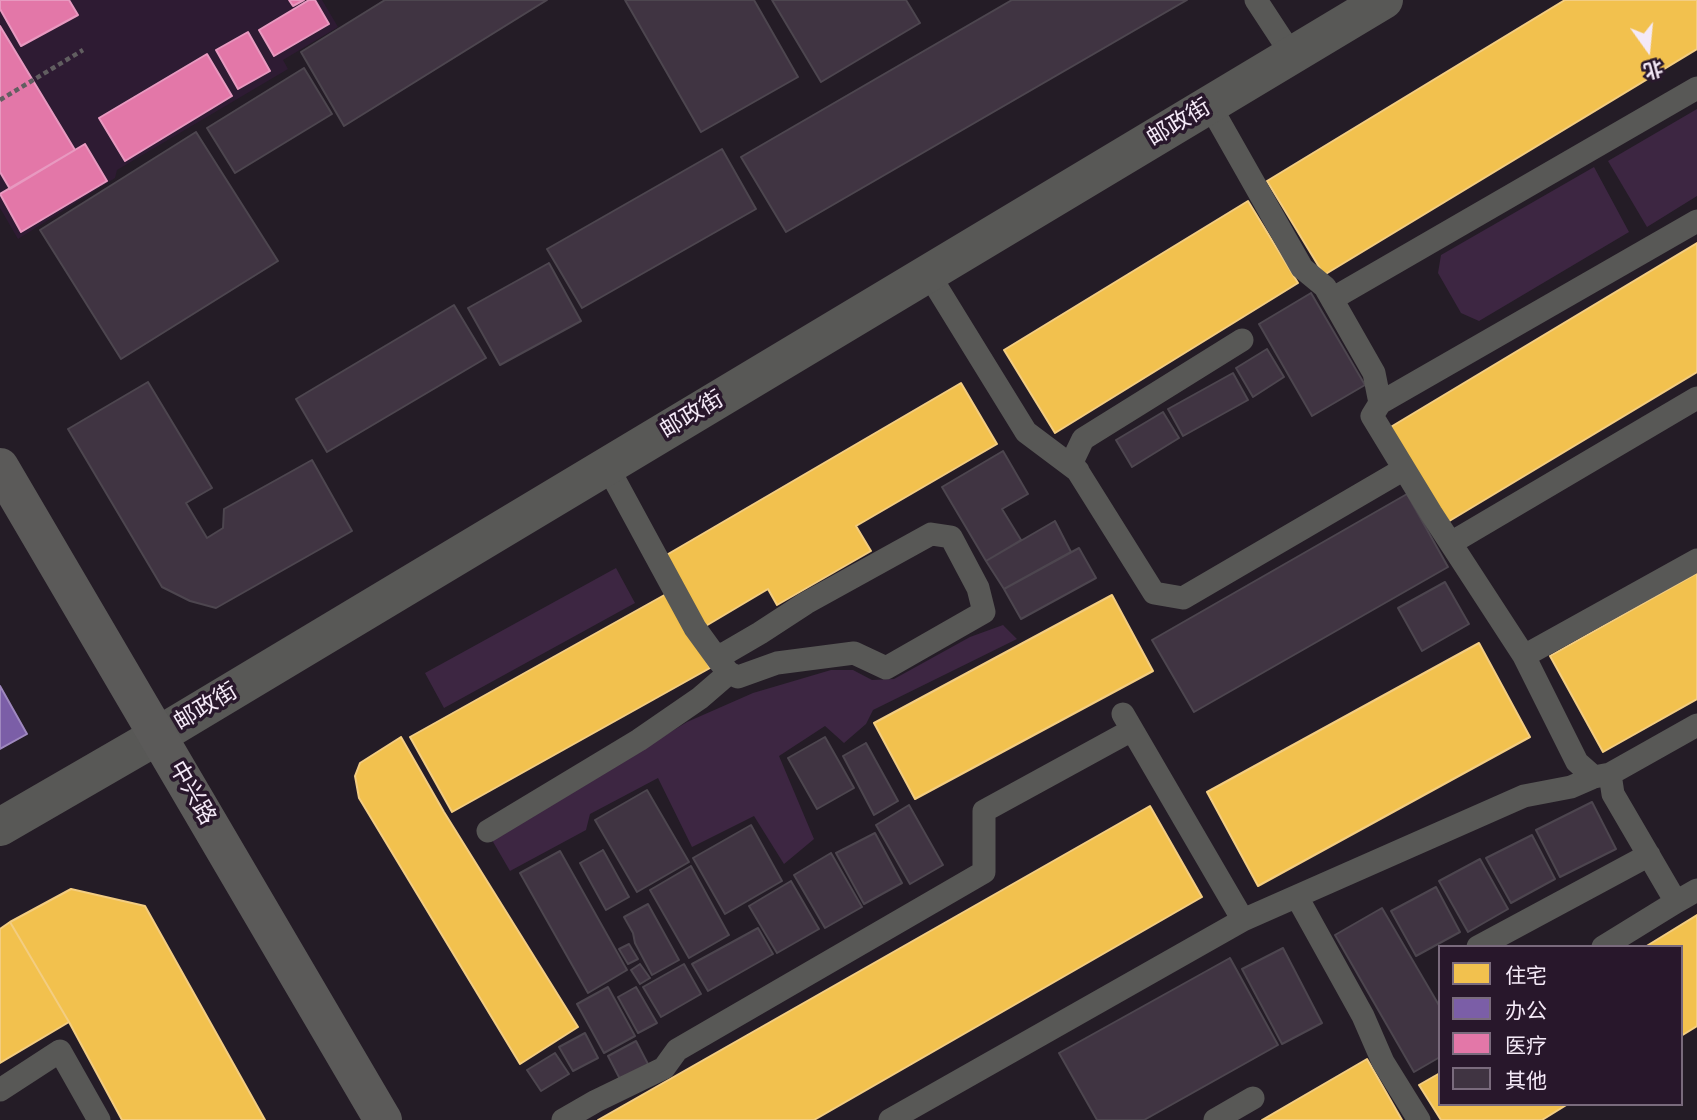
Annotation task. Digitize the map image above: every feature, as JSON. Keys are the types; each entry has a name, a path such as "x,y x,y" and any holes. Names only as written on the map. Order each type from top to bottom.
{"main road":[{"name":"中兴路","path":"0,467 383,1120"}],"street":[{"name":"邮政街","path":"0,827 159,735 1384,0"}],"lane":[{"path":"1256,0 1292,55"},
{"path":"1332,299 1697,88"},
{"path":"1209,104 1302,268 1325,287 1332,299 1374,373 1380,403"},
{"path":"1675,902 1602,775 1577,762 1524,656 1372,416 1380,403 1697,221"},
{"path":"928,273 1026,432 1078,471"},
{"path":"1242,340 1083,439 1072,462 1154,593 1183,598 1404,469"},
{"path":"1451,544 1697,398"},
{"path":"607,466 695,628 714,654 730,673 738,677 777,663 854,653 886,668 984,612 978,588 951,537 931,534 806,603 724,654 714,654"},
{"path":"1524,656 1697,560"},
{"path":"488,831 639,740 700,698 730,673"},
{"path":"563,1120 664,1068 677,1050 984,872 984,811 1128,722 1243,920"},
{"path":"890,1120 1243,920 1524,796 1571,788 1602,775 1697,725"},
{"path":"1482,945 1649,855"},
{"path":"1606,945 1697,890"},
{"path":"1297,897 1363,1016 1383,1062 1419,1120"},
{"path":"0,1090 60,1051 99,1120"},
{"path":"1215,1120 1254,1098"}],"path":[{"path":"0,100 83,50"}],"shaded area":[{"path":"0,0 322,0 338,27 283,60 288,69 117,170 115,178 18,239 0,208"},
{"path":"1697,109 1697,196 1647,227 1608,161"},
{"path":"1594,167 1629,232 1479,321 1461,313 1438,273 1441,255"},
{"path":"616,568 635,603 444,708 425,673"},
{"path":"1003,625 1017,639 873,710 866,724 844,743 825,726 779,756 814,839 784,864 754,816 692,847 658,778 590,814 586,830 510,871 492,840 687,722 753,693 831,670 853,670 872,680 894,679 970,637"}],"building: 住宅":[{"path":"1565,0 1697,0 1697,49 1324,275 1267,181"},
{"path":"1248,201 1298,283 1055,433 1004,350"},
{"path":"1697,243 1697,372 1446,523 1389,428"},
{"path":"961,383 997,444 856,526 871,551 777,605 768,589 704,627 663,557"},
{"path":"1697,573 1697,699 1603,752 1550,656"},
{"path":"668,593 710,668 452,812 410,737"},
{"path":"1112,595 1153,671 915,799 874,723"},
{"path":"1479,643 1530,737 1258,886 1207,792"},
{"path":"401,737 444,812 578,1027 520,1064 359,798 355,776 360,763"},
{"path":"1150,806 1202,897 814,1120 598,1120"},
{"path":"71,889 145,906 265,1120 122,1120 69,1022 10,922"},
{"path":"1697,915 1697,1026 1683,1035 1683,945 1648,945"},
{"path":"10,922 69,1022 0,1063 0,929"},
{"path":"1367,1059 1402,1120 1262,1120"},
{"path":"1438,1074 1438,1106 1565,1106 1542,1120 1441,1120 1419,1085"}],"building: 办公":[{"path":"0,686 27,734 0,749"}],"building: 医疗":[{"path":"0,0 69,0 78,15 21,46 0,9"},
{"path":"289,0 304,0 293,6"},
{"path":"309,0 315,0 329,24 274,56 259,30"},
{"path":"0,26 75,150 10,189 0,172"},
{"path":"248,32 270,71 238,89 216,50"},
{"path":"207,54 232,96 125,161 99,118"},
{"path":"85,144 107,181 21,232 0,194"}],"building: 其他":[{"path":"385,0 547,0 344,126 301,52"},
{"path":"625,0 754,0 798,77 701,132"},
{"path":"772,0 906,0 920,23 821,82"},
{"path":"1012,0 1187,0 786,232 741,157"},
{"path":"304,68 332,114 235,173 207,128"},
{"path":"196,132 278,261 121,359 40,230"},
{"path":"722,149 756,209 582,308 547,249"},
{"path":"549,263 581,321 500,365 468,308"},
{"path":"1311,293 1365,385 1312,416 1259,324"},
{"path":"454,305 486,358 327,452 296,399"},
{"path":"1267,349 1284,377 1253,397 1236,368"},
{"path":"1233,373 1248,400 1183,436 1168,409"},
{"path":"148,382 212,488 186,503 207,538 223,528 224,509 312,460 352,531 216,608 190,601 162,587 68,429"},
{"path":"1163,412 1179,438 1132,467 1116,440"},
{"path":"1003,451 1028,494 1002,509 1021,540 986,561 942,487"},
{"path":"1407,494 1448,567 1194,712 1152,640"},
{"path":"1055,521 1071,552 1004,589 986,561"},
{"path":"1079,548 1096,578 1021,619 1004,589"},
{"path":"1445,582 1469,624 1422,651 1398,608"},
{"path":"825,737 854,788 817,809 788,758"},
{"path":"866,743 898,801 874,815 843,756"},
{"path":"647,790 689,862 637,892 595,820"},
{"path":"1592,802 1616,849 1560,877 1536,830"},
{"path":"909,805 943,865 910,884 876,825"},
{"path":"751,825 782,881 725,914 693,858"},
{"path":"875,833 902,883 864,904 836,853"},
{"path":"1532,835 1555,879 1511,903 1486,858"},
{"path":"603,850 629,897 606,910 580,863"},
{"path":"560,851 627,970 588,993 520,873"},
{"path":"831,853 862,907 825,928 794,875"},
{"path":"1480,859 1508,909 1468,932 1439,881"},
{"path":"691,866 729,935 689,958 650,890"},
{"path":"791,881 819,929 777,953 749,906"},
{"path":"1436,887 1460,932 1416,956 1391,911"},
{"path":"648,904 679,960 652,975 624,917"},
{"path":"1382,908 1438,1004 1438,1058 1414,1072 1335,935"},
{"path":"758,928 773,954 708,991 692,964"},
{"path":"629,944 638,959 628,964 619,949"},
{"path":"1283,948 1322,1023 1282,1044 1242,969"},
{"path":"1230,958 1278,1045 1144,1120 1097,1120 1059,1053"},
{"path":"640,964 650,978 640,984 631,970"},
{"path":"684,964 701,994 661,1017 643,987"},
{"path":"608,987 635,1036 604,1053 577,1004"},
{"path":"636,987 657,1023 638,1033 618,997"},
{"path":"585,1033 598,1058 573,1071 559,1047"},
{"path":"636,1041 649,1066 621,1081 608,1056"},
{"path":"555,1053 569,1074 541,1091 527,1070"}]}
